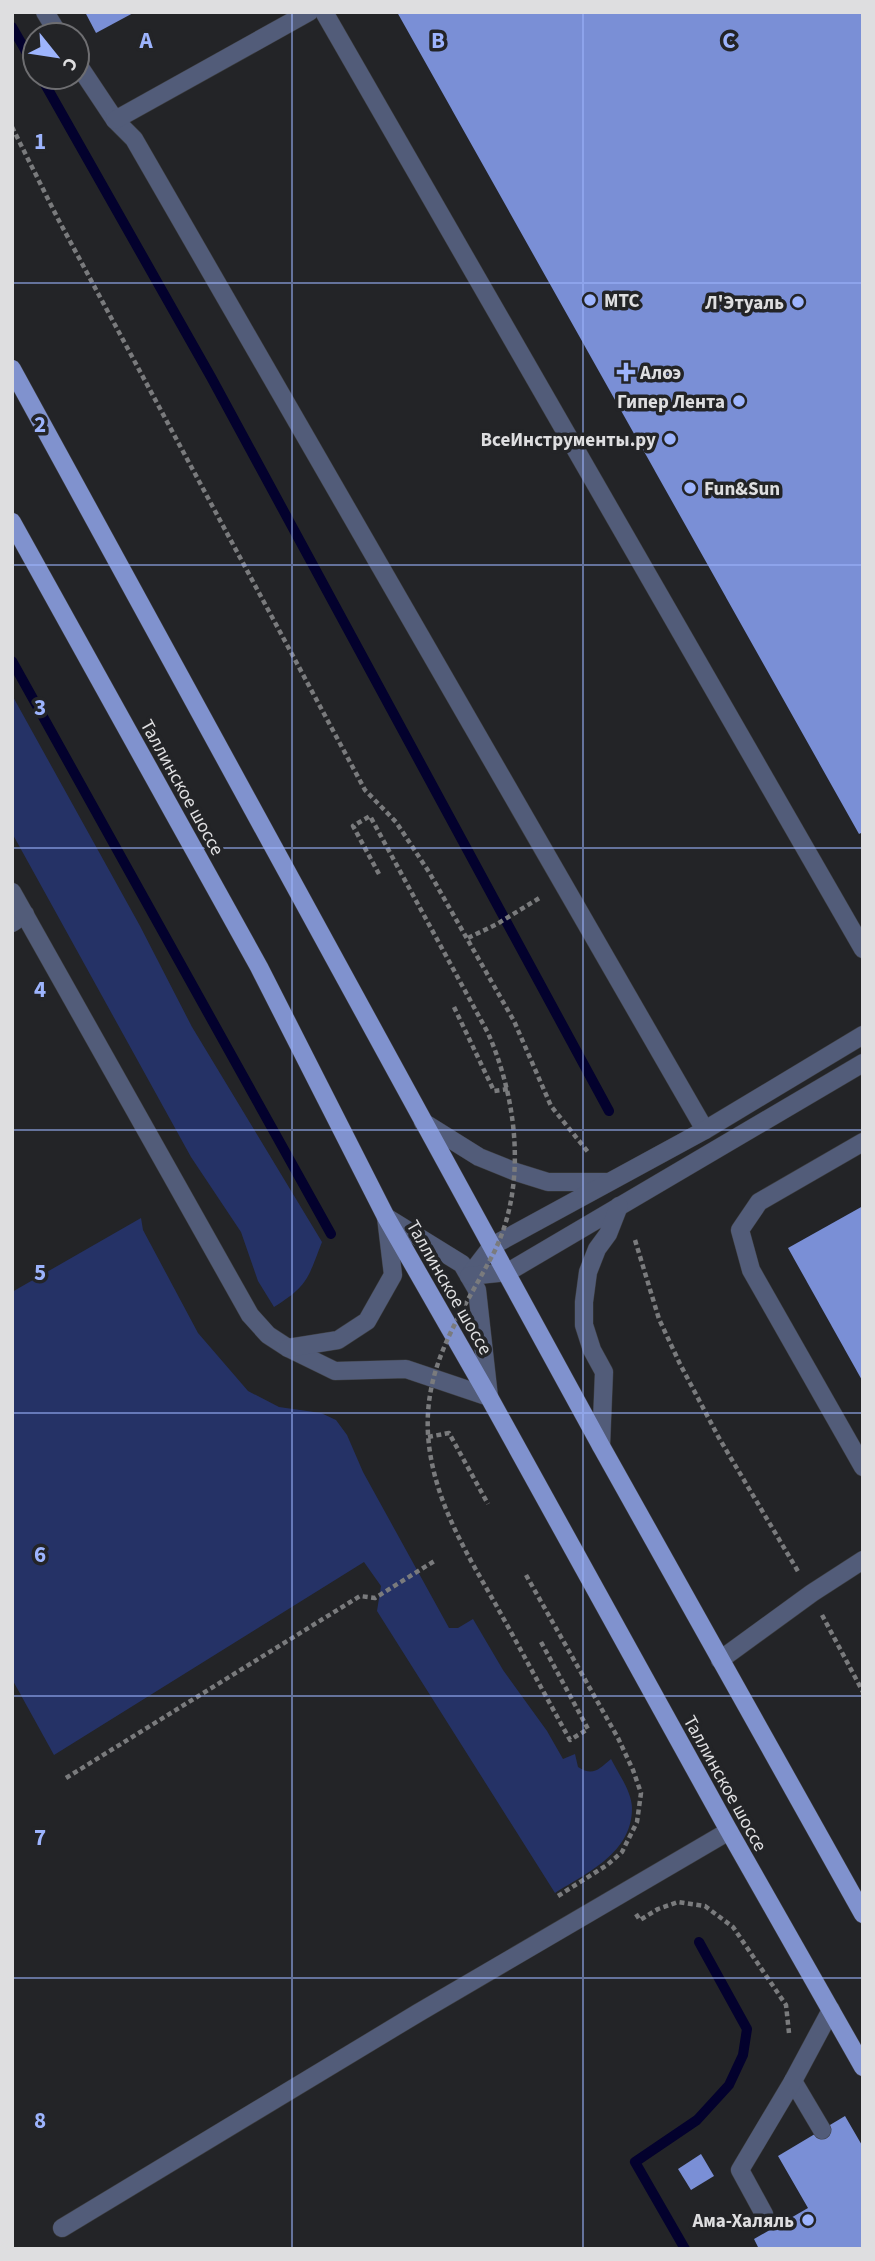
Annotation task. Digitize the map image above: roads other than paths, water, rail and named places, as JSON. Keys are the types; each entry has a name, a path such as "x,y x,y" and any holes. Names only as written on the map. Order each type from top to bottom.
{"main road":[{"path":"12,369 423,1122 508,1272 601,1447 863,1914"},
{"name":"Таллинское шоссе","path":"12,522 259,967 386,1217 489,1396 729,1831 863,2067"}],"street":[{"path":"115,120 309,12"},
{"path":"324,12 863,948"},
{"path":"91,84 115,120 134,139 148,162 705,1130"},
{"path":"12,892 18,918 250,1315 268,1335 335,1371 406,1370 489,1396 477,1290 469,1276 462,1264 386,1217"},
{"path":"469,1276 492,1246 705,1130 863,1035"},
{"path":"469,1276 508,1272 863,1063"},
{"path":"423,1122 479,1157 516,1172 548,1182 607,1182"},
{"path":"863,1142 759,1202 740,1230 751,1270 863,1467"},
{"path":"601,1447 604,1372 592,1350 584,1325 584,1302 588,1272 619,1206"},
{"path":"288,1348 338,1340 367,1321 393,1275 386,1217"},
{"path":"720,1660 812,1593 863,1560"},
{"path":"62,2228 418,2013 729,1831"},
{"path":"764,2214 740,2170 831,2010"},
{"path":"793,2081 822,2130"}],"waterway":[{"path":"12,27 21,43"},
{"path":"49,91 211,377 609,1111"},
{"path":"12,661 331,1234"},
{"path":"685,2249 635,2162 697,2120 729,2085 743,2055 747,2029 699,1942"}],"place":[{"name":"МТС","path":"590,300"},
{"name":"Л'Этуаль","path":"798,302"},
{"name":"Алоэ","path":"626,372"},
{"name":"Гипер Лента","path":"739,401"},
{"name":"ВсеИнструменты.ру","path":"670,439"},
{"name":"Fun&Sun","path":"690,488"},
{"name":"Ама-Халяль","path":"808,2220"}]}
